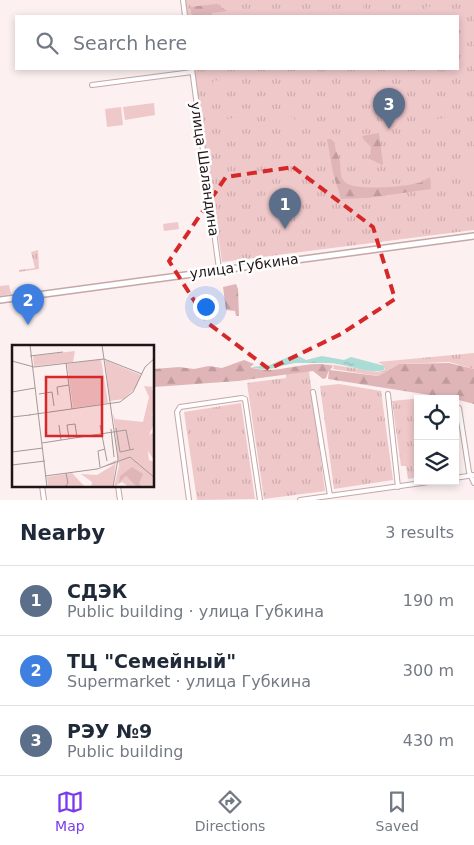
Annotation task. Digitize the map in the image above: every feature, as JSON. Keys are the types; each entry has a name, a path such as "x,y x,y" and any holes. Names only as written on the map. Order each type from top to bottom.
{"main road":[{"name":"улица Губкина","path":"0,298 474,236"}],"street":[{"path":"183,0 185,15"},
{"path":"92,85 192,70"},
{"name":"улица Шаландина","path":"192,70 219,269"},
{"path":"313,392 330,496"},
{"path":"388,394 398,488"},
{"path":"189,500 177,412 180,407 242,398 245,400 260,500"},
{"path":"459,408 474,483"},
{"path":"459,477 472,475"},
{"path":"300,500 414,485"}],"highlighted area":[{"path":"293,167 373,227 395,299 341,334 269,369 209,324 169,261 226,177"}],"green space":[{"path":"185,0 474,0 474,230 222,262 194,70 459,70 459,15 187,15"},
{"path":"361,0 364,9 359,15 348,15 345,1"},
{"path":"217,4 227,11 212,13 212,15 192,15 190,7"},
{"path":"447,5 448,15 427,15 426,7"},
{"path":"229,79 230,88 214,90 213,81"},
{"path":"154,103 155,115 125,120 123,107"},
{"path":"121,107 123,125 107,127 105,109"},
{"path":"247,116 248,127 229,130 227,119"},
{"path":"294,116 295,124 281,126 280,118"},
{"path":"452,117 453,125 438,127 437,119"},
{"path":"379,133 382,165 370,159 371,147 362,136"},
{"path":"327,139 331,139 335,143 340,162 341,176 346,183 361,187 397,186 418,183 430,177 431,189 367,198 341,199 333,173"},
{"path":"474,165 474,178 463,180 461,166"},
{"path":"281,193 283,204 261,207 260,196"},
{"path":"178,222 179,229 164,231 163,224"},
{"path":"38,250 39,269 19,272 19,270 35,268 31,252"},
{"path":"236,284 238,289 239,316 236,316 235,311 226,310 223,287"},
{"path":"9,285 11,294 0,296 0,286"},
{"path":"474,353 474,369 449,362 399,364 378,376 333,369 334,366 328,364 378,372 385,370 385,366 378,362"},
{"path":"244,360 254,364 250,367 270,370 323,364 333,366 330,370 378,376 399,364 449,363 474,369 474,404 459,400 459,395 430,395 328,379 329,370 326,378 323,379 313,371 238,381 155,387 155,369 179,367 194,369 209,366 222,368"},
{"path":"309,371 325,491 264,499 247,383 286,378 286,374"},
{"path":"339,384 381,391 393,480 334,489 320,386"},
{"path":"414,399 414,478 408,479 406,466 401,466 392,401"},
{"path":"241,403 255,499 197,500 184,412"}],"water":[{"path":"295,354 306,360 322,356 344,360 351,357 385,366 384,370 378,371 327,363 296,363 264,369 251,367 270,365"}],"place":[{"name":"РЭУ №9","path":"389,129"},
{"name":"СДЭК","path":"285,229"},
{"name":"ТЦ \"Семейный\"","path":"28,325"}]}
